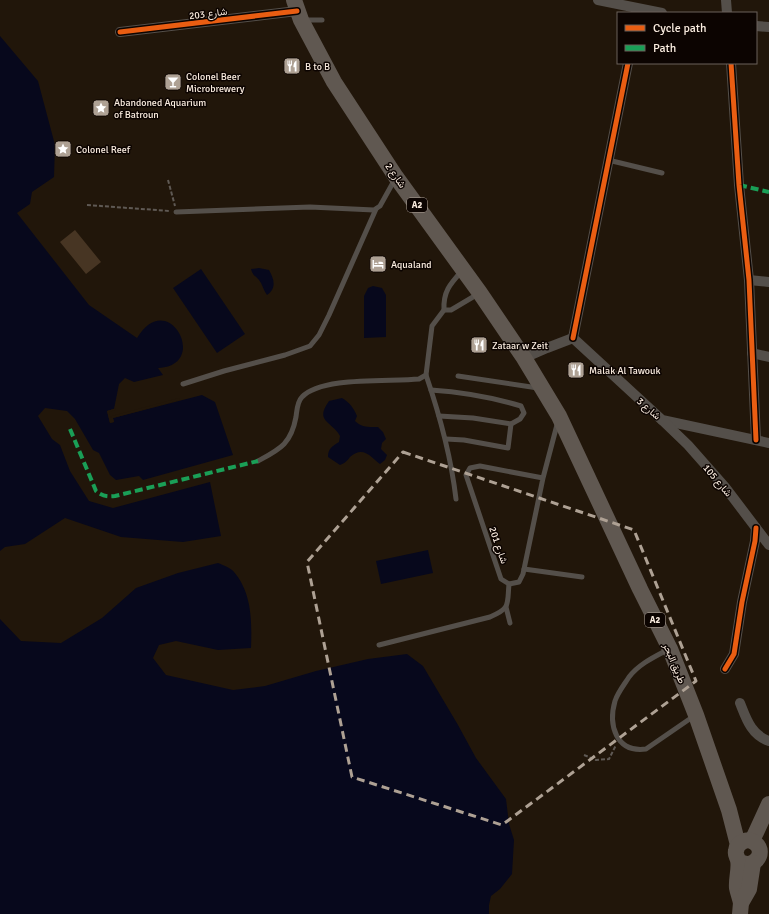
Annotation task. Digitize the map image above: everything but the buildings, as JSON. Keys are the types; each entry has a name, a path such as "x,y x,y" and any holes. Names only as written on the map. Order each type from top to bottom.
{"main road":[{"name":"شارع 2","path":"298,10 334,82 396,177 480,293 524,358 547,396"},
{"name":"طريق البحر","path":"547,396 559,416 640,589 670,649 696,715 729,810 746,852 749,889 741,908"},
{"name":"A2","path":"746,852 769,804"}],"street":[{"path":"598,0 640,7 658,12"},
{"path":"726,0 727,12"},
{"name":"شارع 203","path":"120,32 298,10"},
{"path":"757,26 769,27"},
{"path":"524,358 573,338 628,64"},
{"path":"731,64 739,185 745,256 749,280 756,440"},
{"path":"749,280 769,282"},
{"name":"شارع 3","path":"573,338 662,420 769,443"},
{"path":"752,353 769,357"},
{"name":"شارع 105","path":"662,420 688,445 725,487 769,545"},
{"path":"725,669 734,654 742,602 755,541 756,528"},
{"path":"740,703 748,723 753,730 758,735 769,741"}],"lane":[{"path":"298,10 322,20"},
{"path":"608,160 662,173"},
{"path":"183,384 224,371 285,355 310,346 319,335 329,315 376,209 380,206 396,177"},
{"path":"176,212 310,207 376,209"},
{"path":"456,499 451,461 446,439 426,375 432,326 444,310 443,300 447,290 463,269"},
{"path":"444,310 451,310 480,293"},
{"path":"258,461 279,450 289,439 294,428 300,400 306,393 315,388 340,383 419,379 426,375"},
{"path":"458,376 547,396"},
{"path":"431,390 451,391 502,400 520,406 524,413 520,418 511,424 473,418 439,416"},
{"name":"شارع 201","path":"543,478 480,466 470,468 466,474 501,579 509,584 519,582 524,569 543,478 559,416"},
{"path":"446,439 464,440 508,448 511,424"},
{"path":"524,569 582,577"},
{"path":"379,645 490,617 503,612 507,604 509,584"},
{"path":"506,607 510,623"},
{"path":"670,649 644,663 630,676 620,690 615,701 612,718 613,730 618,739 624,744 639,750 646,749 696,715"}],"path":[{"path":"87,205 176,212 168,180"},
{"path":"584,755 596,760 608,760 618,739"}],"highlighted area":[{"path":"403,452 634,530 696,681 502,825 352,777 307,562"}],"shaded area":[{"path":"75,230 101,262 86,274 60,242"}],"water":[{"path":"0,36 38,81 55,145 54,177 32,192 30,204 17,213 89,305 137,338 149,324 161,320 171,324 179,333 183,344 181,355 174,364 158,368 163,375 134,382 125,378 119,384 114,409 107,411 110,423 114,422 113,418 202,395 215,402 233,455 143,480 139,476 116,480 110,475 99,453 93,450 75,419 67,411 45,408 38,416 52,439 60,445 70,471 89,501 113,508 210,482 221,536 183,542 121,537 65,518 25,544 5,547 0,551"},
{"path":"259,268 269,270 274,283 272,289 267,295 251,269"},
{"path":"201,269 245,334 217,353 173,288"},
{"path":"373,286 382,288 386,295 386,337 364,338 364,296 368,288"},
{"path":"342,398 353,408 357,416 355,421 366,427 378,427 383,432 386,439 382,443 381,449 387,455 385,460 380,464 363,452 355,454 340,465 328,457 332,446 339,442 340,436 337,431 326,421 323,413 329,401"},
{"path":"428,550 433,573 381,584 376,561"},
{"path":"218,563 233,571 240,580 248,598 251,618 251,648 218,650 176,641 159,645 153,658 166,675 233,690 265,686 316,671 368,659 407,654 423,666 476,758 506,799 509,824 514,840 512,874 500,889 491,896 489,914 0,914 0,619 21,641 61,643 102,618 136,588 178,573"}],"pier":[{"path":"179,398 180,400 113,418 114,422 110,423 107,411 116,408 115,410 109,412 111,418 112,416"}],"marked path":[{"path":"739,185 769,192"},
{"path":"70,429 96,491 107,496 115,496 258,461"}],"cycle path":[{"path":"120,32 297,11"},
{"path":"573,338 628,64"},
{"path":"731,64 739,185 749,280 756,440"},
{"path":"725,669 734,654 742,602 755,541 756,528"}],"place":[{"name":"B to B","path":"292,66"},
{"name":"Colonel Beer Microbrewery","path":"173,82"},
{"name":"Abandoned Aquarium of Batroun","path":"101,108"},
{"name":"Colonel Reef","path":"63,149"},
{"name":"Aqualand","path":"378,264"},
{"name":"Zataar w Zeit","path":"479,345"},
{"name":"Malak Al Tawouk","path":"576,370"}]}
